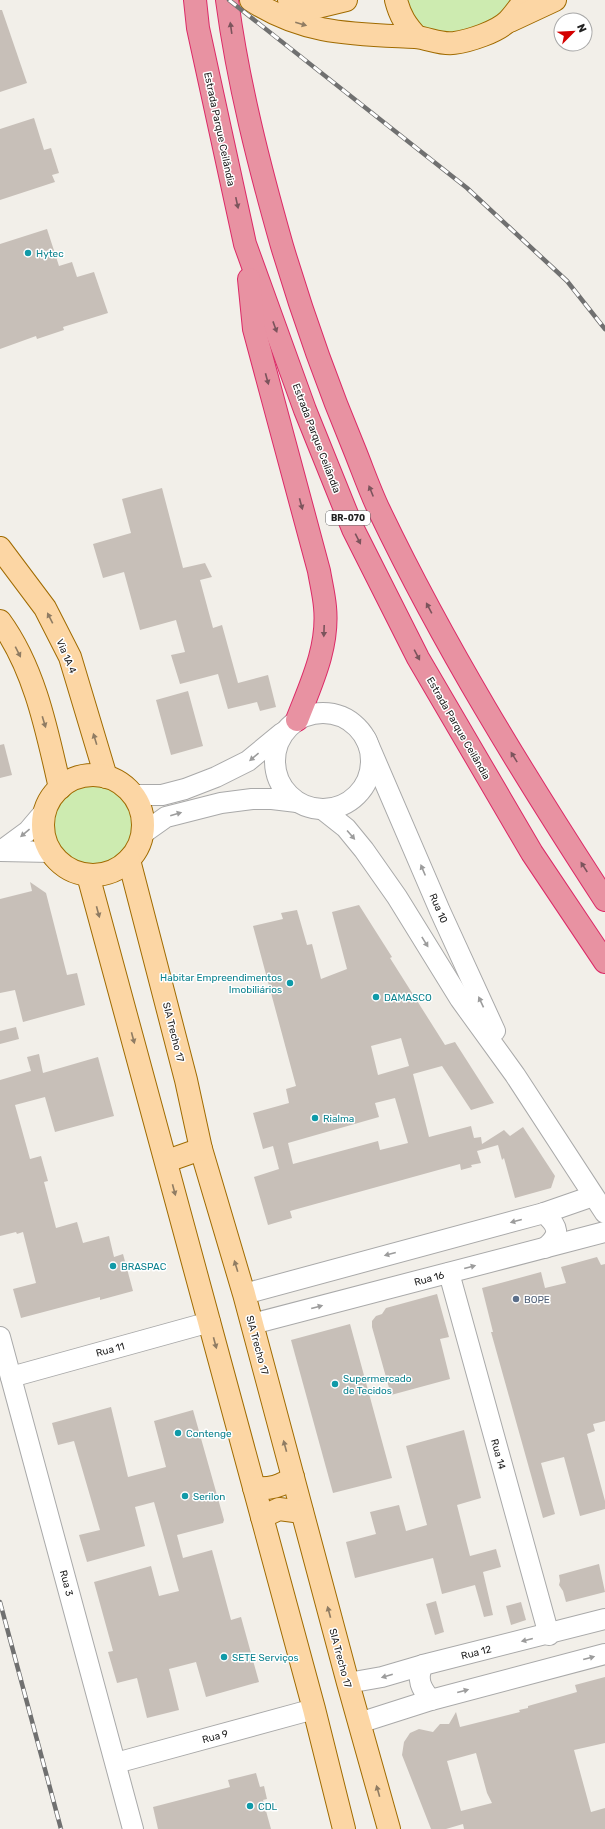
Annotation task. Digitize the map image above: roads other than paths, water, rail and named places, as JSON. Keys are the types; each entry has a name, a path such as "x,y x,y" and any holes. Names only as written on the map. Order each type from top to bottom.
{"highway":[{"name":"Estrada Parque Ceilândia","path":"195,0 198,28 245,244 305,410 356,535 422,665 532,853 605,962"},
{"name":"BR-070","path":"227,0 234,55 266,189 301,308 334,401 378,508 444,636 506,743 605,900"},
{"path":"245,244 254,329 319,571 325,608 324,638 316,671 290,726"}],"main road":[{"path":"251,0 265,9 298,23 327,30 373,36 417,37 435,42 454,43 491,32 507,22 555,0"},
{"path":"289,0 313,8 346,0"},
{"path":"396,0 399,13 406,26 417,37"},
{"path":"507,22 525,0"},
{"name":"Via 1A 4","path":"0,548 45,608 70,657 106,777"},
{"path":"0,621 9,634 22,660 32,685 47,734 60,788"},
{"path":"94,775 106,777 121,784 133,795 140,807 143,820 142,834 138,848 129,860 120,867 109,872 88,875 74,871 61,863 51,852 46,839 44,825 46,811 51,798 60,788 71,780 82,776 94,775"},
{"name":"SIA Trecho 17","path":"129,860 186,1080 201,1149 244,1294 348,1683 389,1829"},
{"path":"88,875 167,1161 314,1708 344,1829"},
{"path":"167,1161 201,1149"},
{"path":"254,1488 279,1486 293,1477"},
{"path":"262,1517 279,1509 302,1512"}],"street":[{"path":"133,795 162,795 185,789 216,777 248,761 290,726 312,714 328,712 343,717 356,726 366,739 371,755 370,772 364,787 353,799 338,807 322,809 309,807 297,802 272,799 252,799 221,803 166,817 142,834"},
{"path":"290,726 277,746 274,762 280,782 285,792 297,802"},
{"name":"Rua 10","path":"366,739 468,974 515,1075"},
{"name":"Rua 10","path":"322,809 346,828 364,850 397,897 460,999 515,1075 605,1213"},
{"path":"0,851 28,831 46,811"},
{"path":"0,851 51,852"},
{"path":"244,1294 544,1213 593,1196"},
{"path":"544,1213 553,1221 557,1229 555,1239 545,1248"},
{"name":"Rua 16","path":"252,1324 605,1232"},
{"name":"Rua 14","path":"449,1273 549,1634"},
{"path":"283,1283 270,1294 269,1303 274,1312 285,1315"},
{"name":"Rua 11","path":"11,1377 210,1322"},
{"name":"Rua 3","path":"0,1337 133,1829"},
{"name":"Rua 12","path":"348,1683 382,1677 424,1665 605,1620"},
{"path":"359,1723 431,1700 605,1654"},
{"path":"424,1665 419,1676 420,1682 431,1700"},
{"name":"Rua 9","path":"116,1763 314,1708"}],"railway":[{"path":"229,0 467,188 567,281 605,329"},
{"path":"0,1602 61,1829"}],"place":[{"name":"Hytec","path":"28,253"},
{"name":"Habitar Empreendimentos Imobiliários","path":"290,983"},
{"name":"DAMASCO","path":"376,997"},
{"name":"Rialma","path":"315,1118"},
{"name":"BRASPAC","path":"113,1266"},
{"name":"BOPE","path":"516,1299"},
{"name":"Supermercado de Tecidos","path":"335,1384"},
{"name":"Contenge","path":"178,1433"},
{"name":"Serilon","path":"185,1496"},
{"name":"SETE Serviços","path":"224,1657"},
{"name":"CDL","path":"250,1806"}]}
